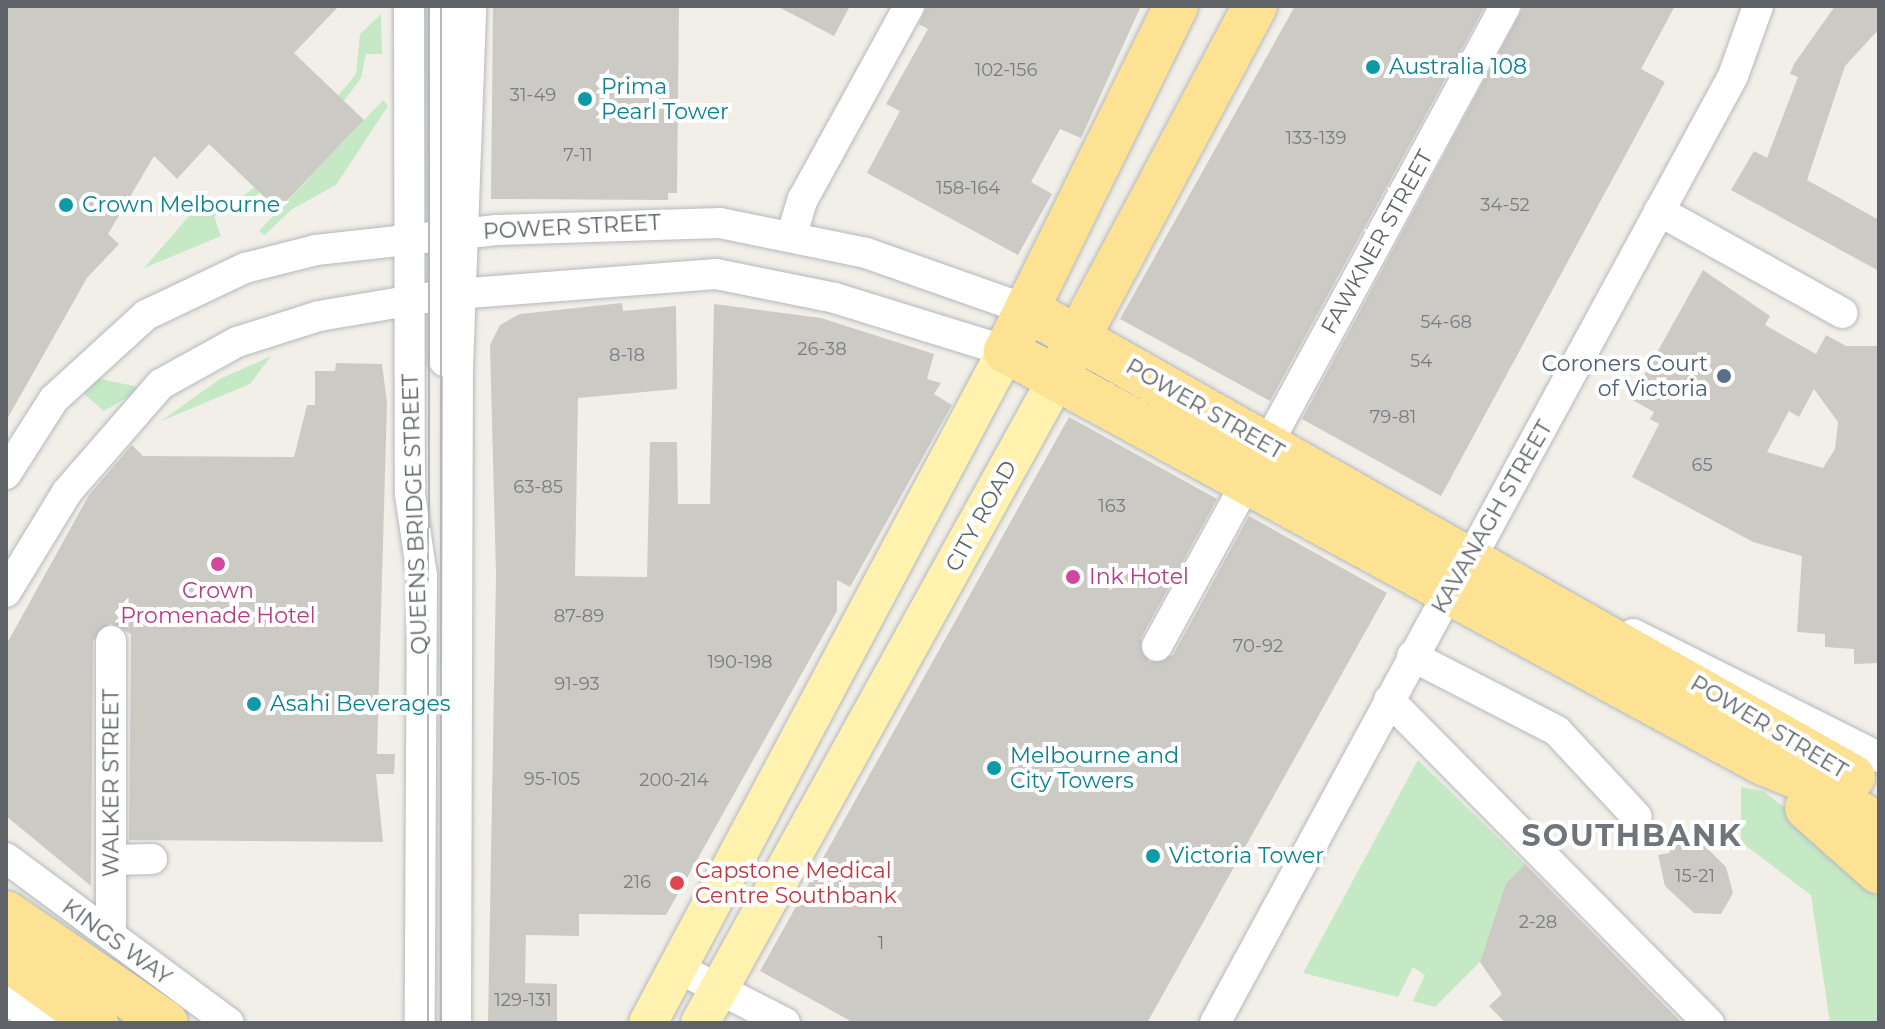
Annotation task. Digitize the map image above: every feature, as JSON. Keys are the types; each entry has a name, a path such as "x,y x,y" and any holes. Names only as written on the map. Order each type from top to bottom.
{"highway":[{"path":"1006,351 1176,6"},
{"name":"CITY ROAD","path":"1068,356 1255,6"},
{"name":"POWER STREET","path":"1028,310 1068,356 1461,573 1763,763 1812,783 1879,826"},
{"name":"POWER STREET","path":"1006,351 1068,356"},
{"name":"POWER STREET","path":"1461,573 1582,618 1879,793"},
{"path":"1763,763 1879,872"},
{"name":"KINGS WAY","path":"6,913 166,1023"},
{"path":"6,958 96,1023"}],"main road":[{"path":"648,1023 680,969 1006,351"},
{"name":"CITY ROAD","path":"700,1023 1068,356"}],"street":[{"name":"QUEENS BRIDGE STREET","path":"409,6 436,237"},
{"name":"QUEENS BRIDGE STREET","path":"426,6 436,237 427,1023"},
{"name":"QUEENS BRIDGE STREET","path":"442,1023 436,237 443,6"},
{"name":"QUEENS BRIDGE STREET","path":"436,237 471,6"},
{"path":"792,234 803,199 877,92 884,51 909,6"},
{"name":"FAWKNER STREET","path":"1157,646 1505,6"},
{"name":"KAVANAGH STREET","path":"1215,1023 1412,656 1461,573 1733,76 1758,6"},
{"path":"1659,211 1842,313"},
{"name":"POWER STREET","path":"6,474 54,399 146,315 212,281 281,258 436,237 651,221 792,234 1028,310"},
{"name":"POWER STREET","path":"6,592 67,492 161,384 237,342 319,316 436,296 613,277 741,276 1006,351"},
{"name":"QUEENS BRIDGE STREET","path":"420,1023 422,576 410,494 436,296"},
{"name":"QUEENS BRIDGE STREET","path":"436,296 458,368 456,1023"},
{"path":"1582,618 1700,662 1879,757"},
{"name":"WALKER STREET","path":"111,641 111,924"},
{"path":"1412,656 1557,731 1637,817"},
{"path":"1389,700 1709,1023"},
{"name":"KINGS WAY","path":"6,858 229,1023"},
{"path":"111,860 152,859"},
{"path":"6,897 38,907 103,950 142,961"},
{"path":"680,969 785,1023"},
{"path":"6,999 42,1023"}],"green space":[{"path":"381,14 382,54 366,54 361,78 344,101 338,96 356,74 360,34"},
{"path":"383,100 388,106 336,185 292,209 265,235 259,231"},
{"path":"255,187 260,192 246,204 214,216 221,236 144,268 190,215 230,206"},
{"path":"271,356 250,384 161,421 220,379"},
{"path":"96,378 140,390 104,411 84,394"},
{"path":"1418,760 1525,864 1506,883 1480,962 1435,1007 1413,1001 1425,975 1413,967 1398,997 1303,973"},
{"path":"1741,787 1763,791 1795,815 1879,899 1879,1023 1830,1023 1811,895 1741,842"}],"building":[{"name":"Crown Melbourne","path":"6,6 339,6 294,53 364,120 278,210 209,144 177,179 154,156 108,234 119,244 87,278 6,421"},
{"name":"Prima Pearl Tower","path":"493,6 679,6 677,193 668,193 668,200 491,199"},
{"path":"777,6 850,6 834,36"},
{"path":"927,6 1141,6 1081,138 1060,129 1031,182 1052,194 1018,255 867,173 900,111 886,104 928,29 919,24"},
{"path":"1295,6 1485,6 1270,401 1120,319"},
{"path":"1524,6 1675,6 1641,69 1665,82 1441,496 1302,419"},
{"path":"1835,6 1879,6 1879,29 1845,66 1807,180 1879,220 1879,271 1731,190 1754,151 1767,158 1798,77 1790,74 1794,64"},
{"path":"1703,270 1770,316 1765,325 1816,354 1826,335 1846,346 1879,346 1879,663 1854,664 1854,649 1825,647 1825,634 1797,632 1802,556 1753,542 1632,477 1659,424 1650,419 1654,412 1631,399","holes":["1814,389 1838,422 1835,449 1823,468 1767,452 1789,411 1799,417"]},
{"path":"622,303 623,311 676,306 677,389 578,398 575,576 647,577 650,442 677,442 678,504 710,504 714,304 821,318 934,354 927,379 941,383 934,394 952,405 850,587 837,580 837,611 666,915 579,914 579,936 526,935 525,983 557,984 557,1023 488,1023 496,575 490,345 500,325 520,314"},
{"name":"Crown Promenade Hotel","path":"336,363 382,364 387,403 377,754 395,754 394,774 376,774 383,842 129,840 131,634 110,623 93,641 91,886 6,816 6,645 89,495 132,445 143,456 294,457 307,405 315,405 315,371 335,371"},
{"path":"1069,417 1217,499 1141,638 1149,662 1173,655 1249,516 1387,593 1147,1023 854,1023 760,971"},
{"path":"1678,835 1701,842 1726,867 1733,893 1721,914 1694,913 1665,886 1658,855 1669,853"},
{"path":"1525,864 1682,1023 1506,1023 1489,1006 1502,994 1480,962 1506,883"}],"tram line":[{"path":"428,1023 429,6"},
{"path":"441,6 441,1023"}],"place":[{"name":"Australia 108","path":"1373,67"},
{"name":"Prima Pearl Tower","path":"585,99"},
{"name":"Crown Melbourne","path":"66,205"},
{"name":"Coroners Court of Victoria","path":"1724,376"},
{"name":"Crown Promenade Hotel","path":"218,564"},
{"name":"Ink Hotel","path":"1073,577"},
{"name":"Asahi Beverages","path":"254,704"},
{"name":"Melbourne and City Towers","path":"994,768"},
{"name":"Victoria Tower","path":"1153,856"},
{"name":"Capstone Medical Centre Southbank","path":"677,883"}],"district":[{"name":"SOUTHBANK","path":"1632,836"}]}
